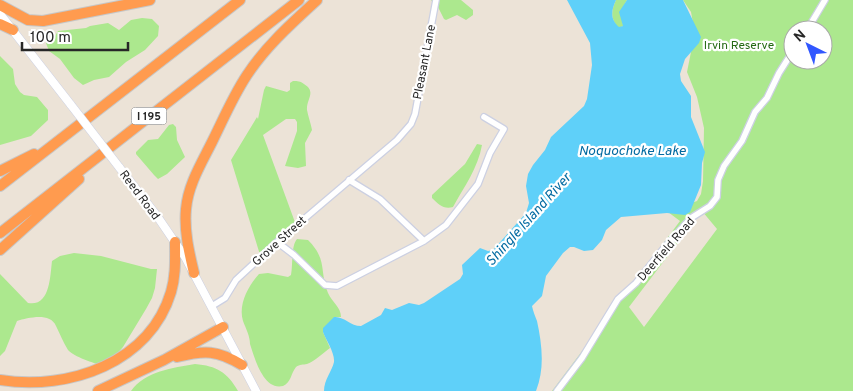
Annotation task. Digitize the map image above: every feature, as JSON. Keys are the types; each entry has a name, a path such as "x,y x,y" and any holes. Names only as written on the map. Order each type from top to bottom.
{"highway":[{"path":"0,6 28,20 44,21 62,19 150,0"},
{"name":"I 195","path":"0,186 240,0"},
{"name":"I 195","path":"0,232 299,0"},
{"path":"194,273 186,240 185,219 189,189 196,173 246,76 266,50 317,0"},
{"path":"0,24 13,30"},
{"path":"0,250 68,189 114,144"},
{"path":"0,171 53,145"},
{"path":"0,380 25,387 57,387 92,379 122,362 143,343 160,318 168,301 174,281 175,242"},
{"path":"98,391 164,360 223,328"},
{"path":"164,360 191,353 212,352 226,356 242,365"}],"street":[{"name":"Pleasant Lane","path":"411,124 436,0"},
{"path":"813,20 825,0"},
{"name":"Reed Road","path":"0,14 175,242 212,306 256,391"},
{"name":"Deerfield Road","path":"557,391 586,351 618,299 636,283 691,218 710,206 717,197 718,180 724,166 742,141 754,112 767,98 783,67"},
{"path":"277,242 294,254 325,285 337,286 424,242 446,225 478,184 490,153 504,129 484,117"},
{"name":"Grove Street","path":"212,306 225,298 236,280 277,242 392,144 411,124"},
{"path":"349,180 380,198 424,242"}],"green space":[{"path":"431,0 461,0 473,10 473,15 466,20 457,15 446,20"},
{"path":"616,0 627,0 621,11 623,26 619,28 612,15"},
{"name":"Irvin Reserve","path":"683,0 853,0 853,391 552,391 680,221 668,212 697,201 701,194 704,128 697,97 687,72 692,47 693,23 691,12","holes":["702,211 717,229 644,327 629,307"]},
{"path":"152,19 159,26 158,36 145,50 126,62 109,77 94,80 83,85 74,78 60,59 49,51 46,43 47,38 54,38 58,31 108,23 119,30 131,20"},
{"path":"0,56 13,69 15,84 20,92 24,95 37,97 48,110 48,120 31,136 0,145"},
{"path":"293,81 303,83 310,90 307,110 312,130 305,143 306,166 298,168 285,166 297,131 295,119 286,119 263,135 296,225 261,258 231,160 257,117 258,119 266,86 287,92 290,90 290,83"},
{"path":"173,124 176,127 177,140 185,157 167,174 158,179 136,152 148,140 158,139 169,125"},
{"path":"477,144 482,145 480,153 466,185 453,207 441,206 432,198 432,195 465,164"},
{"path":"297,239 308,240 318,254 321,260 325,285 328,293 340,310 341,317 336,317 323,332 330,348 310,363 296,367 286,385 276,386 265,378 257,364 243,321 243,302 251,284 259,274 268,273 288,277 291,275 293,251"},
{"path":"74,253 101,256 157,269 152,298 123,347 103,366 75,355 68,350 53,322 44,317 38,317 17,321 5,351 0,356 0,274 28,303 35,303 45,296 48,290 52,261 60,256"},
{"path":"195,364 209,366 221,371 230,379 238,391 131,391 137,384 152,375 169,369"}],"water":[{"name":"Noquochoke Lake","path":"567,0 616,0 612,15 619,27 623,26 619,12 627,0 683,0 701,37 699,43 685,59 680,74 681,81 691,96 691,117 705,152 702,163 701,185 690,212 685,215 667,213 621,217 606,230 602,240 593,250 584,251 570,247 563,253 546,276 542,296 532,306 539,330 542,356 541,374 536,391 324,391 325,383 334,362 323,328 334,317 361,326 381,315 385,308 392,310 409,303 419,305 424,303 460,279 463,274 462,265 480,248 488,251 493,250 526,213 529,203 526,186 528,174 545,150 551,137 584,106 587,99 592,65 590,43"}],"water label":[{"name":"Shingle Island River","path":"528,219"}]}
